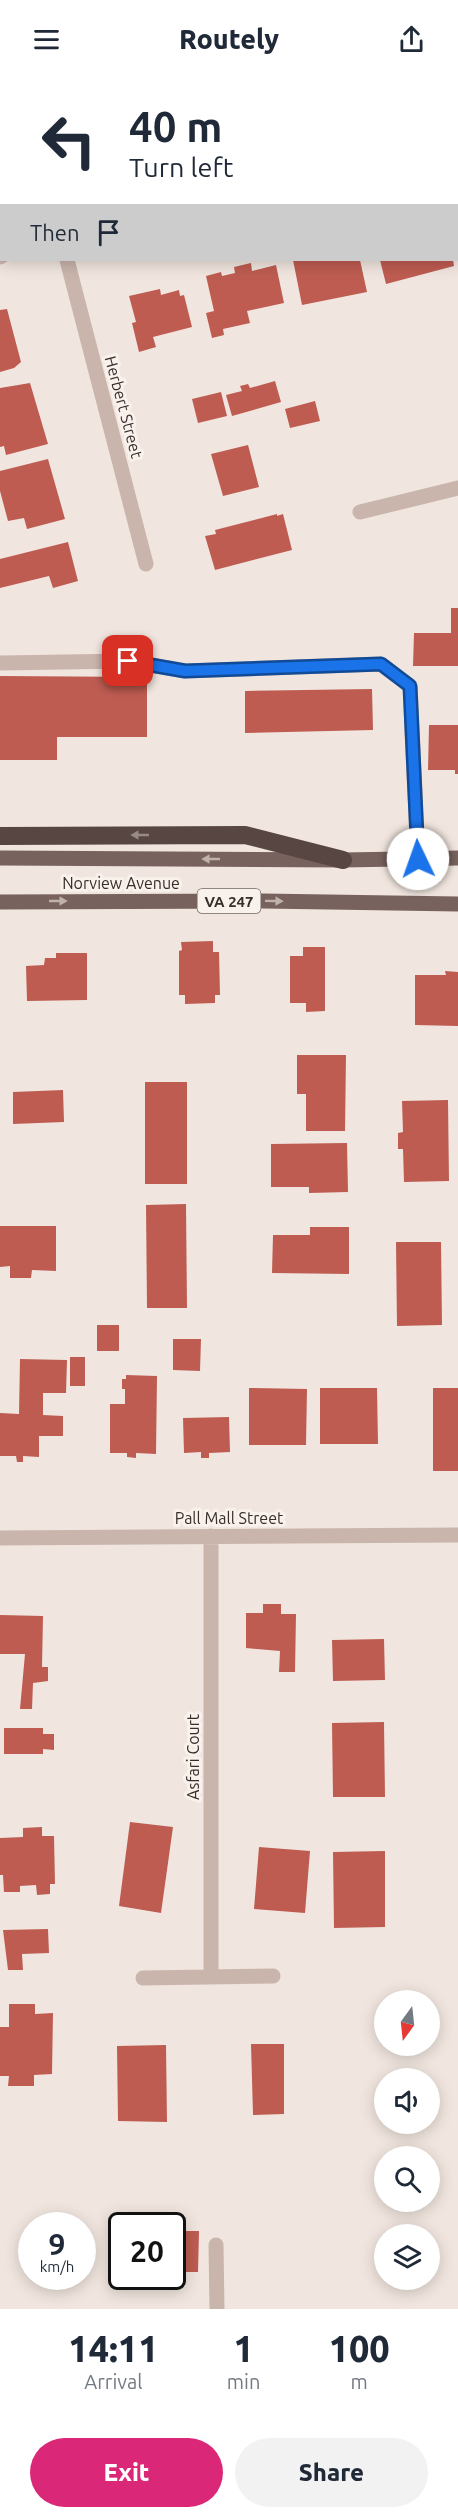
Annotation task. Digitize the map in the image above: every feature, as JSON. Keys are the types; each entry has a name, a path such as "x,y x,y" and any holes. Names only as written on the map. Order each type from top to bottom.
{"highway":[{"path":"0,836 245,835 343,860"}],"main road":[{"name":"Norview Avenue","path":"0,858 343,860 458,858"},
{"name":"Norview Avenue","path":"0,902 262,901 458,904"}],"street":[{"name":"Herbert Street","path":"68,261 146,564"},
{"path":"360,512 458,488"},
{"path":"0,663 128,661 185,671 381,664 410,686 418,859"},
{"name":"Pall Mall Street","path":"0,1538 458,1534"},
{"name":"Asfari Court","path":"211,1536 211,1977"},
{"path":"143,1977 273,1976"},
{"path":"216,2245 217,2309"}],"building":[{"path":"293,261 360,261 367,292 302,305"},
{"path":"380,261 453,261 454,266 386,284"},
{"path":"251,263 252,271 276,265 284,303 247,311 250,323 223,329 224,335 212,338 206,313 214,311 206,276 221,272 222,276 235,273 234,267"},
{"path":"160,289 161,295 179,290 180,296 184,295 192,327 153,337 156,347 139,352 132,323 136,322 129,296"},
{"path":"7,309 21,362 14,368 0,372 0,310"},
{"path":"275,381 281,402 232,416 226,395 242,391 240,386 248,384 250,388"},
{"path":"30,383 48,444 6,455 4,446 0,447 0,388"},
{"path":"221,392 227,416 198,423 192,399"},
{"path":"315,401 320,421 290,428 285,409"},
{"path":"248,445 259,487 223,496 211,454"},
{"path":"48,459 65,519 27,529 24,518 8,521 0,491 0,471"},
{"path":"277,514 277,516 283,514 292,550 215,570 205,536 216,534 215,530"},
{"path":"68,542 78,581 53,588 49,576 0,588 0,559"},
{"path":"451,608 458,608 458,666 413,666 414,633 451,633"},
{"path":"0,676 147,677 147,737 57,737 57,760 0,760"},
{"path":"372,689 373,730 245,733 245,691"},
{"path":"429,725 458,725 458,774 455,774 455,770 428,770"},
{"path":"213,941 213,952 219,952 220,995 215,995 215,1003 185,1004 185,995 179,995 181,942"},
{"path":"303,947 325,947 325,1011 306,1012 306,1003 290,1003 290,956 303,956"},
{"path":"56,953 87,953 87,1000 27,1001 26,966 44,965 45,958 56,958"},
{"path":"445,971 458,972 458,1026 415,1025 415,975 446,975"},
{"path":"297,1055 346,1055 345,1131 306,1131 306,1094 297,1094"},
{"path":"145,1082 187,1082 187,1184 145,1184"},
{"path":"63,1090 64,1122 13,1124 13,1092"},
{"path":"448,1100 449,1181 404,1182 403,1149 398,1149 398,1133 403,1132 402,1101"},
{"path":"347,1143 348,1192 309,1193 309,1187 271,1187 271,1144"},
{"path":"186,1204 187,1308 147,1308 146,1205"},
{"path":"0,1226 56,1226 56,1271 32,1270 31,1278 10,1278 10,1266 0,1267"},
{"path":"310,1227 349,1227 349,1274 272,1273 273,1235 310,1235"},
{"path":"396,1242 441,1242 442,1325 397,1326"},
{"path":"97,1325 119,1325 119,1351 97,1351"},
{"path":"173,1339 201,1339 200,1371 173,1370"},
{"path":"70,1357 85,1357 85,1386 70,1386"},
{"path":"20,1359 67,1360 66,1393 43,1393 43,1415 63,1416 63,1436 39,1436 39,1457 23,1456 23,1462 17,1462 16,1456 0,1456 0,1413 19,1414"},
{"path":"126,1375 157,1376 156,1454 136,1453 136,1458 127,1457 127,1453 110,1453 110,1404 125,1404 122,1379 126,1379"},
{"path":"249,1388 307,1389 306,1445 249,1445"},
{"path":"320,1388 377,1388 378,1444 320,1444"},
{"path":"433,1388 458,1388 458,1471 433,1471"},
{"path":"229,1417 230,1452 209,1453 209,1458 201,1458 201,1452 184,1453 183,1418"},
{"path":"263,1604 281,1604 281,1614 296,1614 295,1672 279,1672 280,1651 246,1648 246,1613 263,1613"},
{"path":"0,1615 43,1616 42,1667 48,1667 48,1681 33,1683 32,1709 20,1709 25,1654 0,1654"},
{"path":"384,1639 385,1680 333,1681 332,1640"},
{"path":"384,1722 385,1797 333,1797 332,1723"},
{"path":"4,1728 43,1728 43,1734 54,1734 54,1750 43,1749 43,1754 4,1754"},
{"path":"130,1822 173,1827 161,1913 119,1906"},
{"path":"42,1827 42,1836 54,1836 55,1884 50,1884 50,1894 37,1895 36,1885 20,1886 20,1892 4,1892 3,1875 0,1875 0,1838 23,1837 23,1828"},
{"path":"259,1847 310,1851 305,1913 254,1909"},
{"path":"385,1851 385,1927 334,1928 333,1852"},
{"path":"48,1929 49,1953 22,1954 23,1970 8,1970 3,1930"},
{"path":"9,2004 35,2004 35,2014 53,2013 52,2074 34,2075 34,2086 8,2086 9,2076 0,2076 0,2027 9,2027"},
{"path":"251,2044 284,2044 284,2114 253,2115"},
{"path":"166,2045 167,2122 118,2121 117,2046"},
{"path":"186,2231 199,2231 198,2272 186,2272"}],"route":[{"path":"128,661 185,671 381,664 410,686 418,859"}]}
